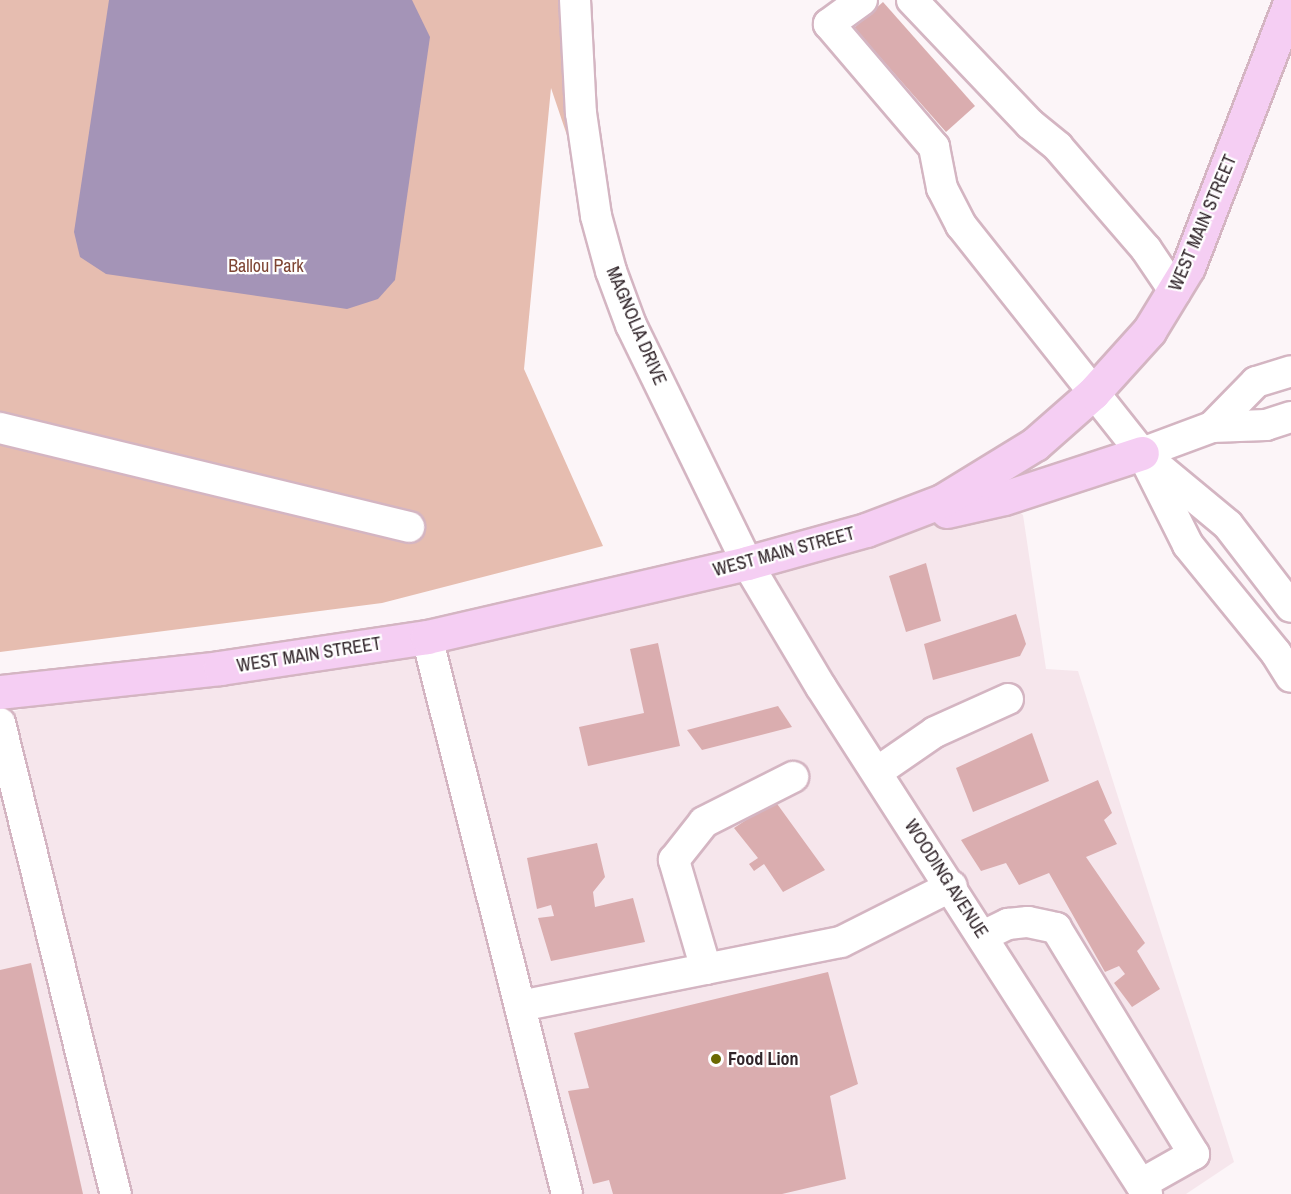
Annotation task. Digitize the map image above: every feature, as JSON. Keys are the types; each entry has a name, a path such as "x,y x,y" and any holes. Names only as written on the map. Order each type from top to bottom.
{"main road":[{"name":"WEST MAIN STREET","path":"0,692 220,668 427,637 747,563 866,530 942,501 995,472 1035,444 1093,393 1149,330 1174,292 1208,218 1291,0"},
{"path":"866,530 1004,498 1142,453"}],"street":[{"name":"MAGNOLIA DRIVE","path":"575,0 581,113 596,216 610,271 631,325 747,563"},
{"path":"862,0 829,24 934,147 942,188 961,225 1142,453 1228,525 1291,607"},
{"path":"912,0 1030,124 1058,147 1146,249 1174,292"},
{"path":"1212,427 1256,382 1291,371"},
{"path":"1142,453 1212,427 1266,425 1291,417"},
{"path":"0,428 409,527"},
{"path":"1142,453 1188,544 1276,653 1291,677"},
{"name":"WOODING AVENUE","path":"747,563 877,772 1144,1189"},
{"path":"427,637 567,1194"},
{"path":"877,772 935,732 1008,699"},
{"path":"0,723 116,1194"},
{"path":"705,969 674,860 704,822 793,777"},
{"path":"520,1006 841,942 952,886"},
{"path":"983,936 1008,924 1028,922 1056,928 1194,1154 1144,1189"}],"shaded area":[{"path":"109,0 412,0 430,37 395,280 378,299 347,309 106,274 80,257 74,232"},
{"path":"1004,498 1023,515 1046,669 1078,671 1234,1162 1186,1194 0,1194 0,715 147,676 747,563"}],"green space":[{"name":"Ballou Park","path":"0,0 575,0 581,113 631,325 551,88 524,369 603,546 382,603 0,652"}],"building":[{"path":"883,2 975,106 946,132 854,28"},
{"path":"926,563 941,621 906,632 889,576"},
{"path":"1016,614 1026,644 1020,656 933,680 924,644"},
{"path":"658,643 680,746 588,766 579,727 644,713 630,649"},
{"path":"778,706 792,727 702,750 687,730"},
{"path":"1032,733 1049,781 973,812 956,768"},
{"path":"1098,780 1112,813 1104,820 1117,844 1086,857 1145,943 1137,951 1160,989 1132,1007 1114,983 1125,974 1119,966 1105,972 1049,873 1019,885 1006,863 981,871 961,840"},
{"path":"775,801 825,870 783,892 764,864 754,871 749,864 758,858 734,828"},
{"path":"597,843 605,877 593,892 595,907 633,898 645,942 551,961 538,918 554,916 551,905 537,909 527,858"},
{"path":"31,963 83,1194 0,1194 0,970"},
{"name":"Food Lion","path":"828,972 858,1084 830,1096 846,1179 782,1194 613,1194 609,1180 593,1184 568,1091 589,1088 574,1033"}],"place":[{"name":"Food Lion","path":"716,1059"}]}
